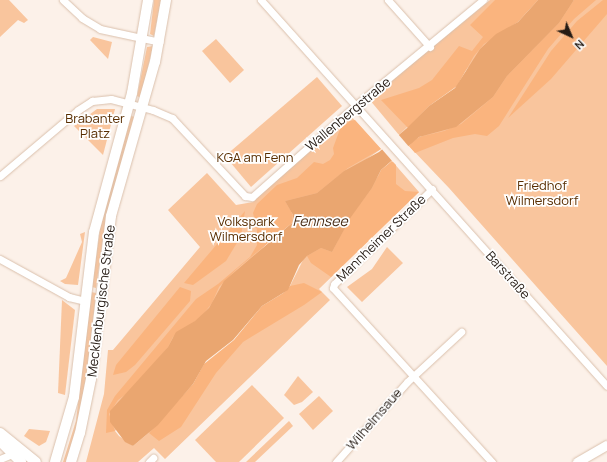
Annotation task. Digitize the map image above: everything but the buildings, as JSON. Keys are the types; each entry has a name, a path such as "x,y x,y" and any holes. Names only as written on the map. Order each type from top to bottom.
{"main road":[{"name":"Mecklenburgische Straße","path":"55,462 74,397 85,301 97,220 129,103 143,39 148,0"},
{"name":"Mecklenburgische Straße","path":"71,462 92,379 111,216 143,107 160,42 166,0"},
{"path":"0,433 36,462"},
{"path":"0,441 21,462"}],"street":[{"path":"63,0 82,18 100,29 160,42"},
{"path":"261,0 356,105"},
{"path":"388,0 430,47"},
{"name":"Wallenbergstraße","path":"143,107 172,118 245,196 250,198 356,105 430,47 483,0"},
{"path":"0,176 86,104 100,99 129,103 143,107"},
{"name":"Barstraße","path":"356,105 607,386"},
{"name":"Mannheimer Straße","path":"432,189 334,284 333,288 492,462"},
{"path":"0,259 69,297 85,301"},
{"path":"413,376 461,332"},
{"name":"Wilhelmsaue","path":"336,462 413,376"},
{"path":"577,462 607,445"},
{"path":"0,459 12,454"}],"green space":[{"path":"0,0 9,0 28,20 24,23 18,20 0,37"},
{"path":"154,0 161,0 154,36 150,34"},
{"path":"490,0 538,0 399,135 369,99"},
{"name":"Friedhof Wilmersdorf","path":"574,0 607,0 607,366 449,188 409,146 533,49"},
{"path":"93,37 112,42 108,59 90,40"},
{"path":"216,39 244,70 230,83 202,51"},
{"path":"153,46 141,97 139,97 137,96 147,47"},
{"name":"KGA am Fenn","path":"317,77 342,106 251,187 225,156"},
{"name":"Brabanter Platz","path":"97,109 115,109 103,155 74,126"},
{"name":"Volkspark Wilmersdorf","path":"349,114 381,149 292,212 115,431 119,436 133,446 158,425 290,286 303,260 392,161 419,192 319,289 330,300 165,459 154,448 138,462 86,462 104,394 108,350 113,350 200,247 168,210 207,173 236,205 253,202"},
{"path":"131,116 135,117 106,217 96,288 92,287 100,229"},
{"path":"85,232 78,285 65,284 60,281 66,278 82,242 80,234"},
{"path":"387,247 403,263 362,302 347,287 372,269"},
{"path":"91,292 96,293 88,367 76,431 66,462 63,462 76,421"},
{"path":"62,300 75,310 65,395 58,393"},
{"path":"298,376 313,392 302,402 294,405 284,395"},
{"path":"252,385 284,418 239,462 216,462 195,440"},
{"path":"319,396 333,411 313,430 299,414"},
{"path":"289,421 293,426 255,462 246,462"},
{"path":"29,429 50,431 46,442 39,446 24,436"}],"shaded area":[{"path":"495,0 538,0 518,22 484,44 474,56 457,86 429,106 408,128 381,100 419,88 432,80 459,46 472,51 483,37 470,25"},
{"path":"574,0 596,0 574,19 548,49 499,126 487,136 475,134 453,138 415,153 409,146 412,142 419,137 444,131 461,124 493,97 507,76 559,23"},
{"path":"603,0 607,0 607,14 551,79 508,118 551,51 577,21"},
{"path":"355,120 381,149 348,168 317,193 285,201 293,215 292,223 238,268 219,287 212,303 201,317 173,337 168,347 133,389 118,400 109,414 115,431 106,433 107,410 115,396 196,299 218,284 250,257 257,245 257,230 253,213 257,204 277,185 297,178 314,162 323,164 330,160 334,154 333,148 340,129 350,121"},
{"path":"392,161 396,165 396,184 405,191 419,192 331,277 311,263 307,256 321,248 332,252 351,216 372,188 381,170"},
{"path":"245,211 241,236 226,261 193,285 184,283"},
{"path":"304,283 322,292 304,305 243,342 216,373 181,427 159,441 149,433 193,384 204,364 234,340 262,306 285,292 290,286"},
{"path":"180,287 191,291 190,301 135,365 126,372 113,375 116,365"}],"water":[{"name":"Fennsee","path":"538,0 574,0 559,23 507,76 493,97 456,127 419,137 381,170 372,188 351,217 332,252 321,248 307,256 299,265 288,290 262,306 233,340 206,361 193,384 158,425 133,446 125,442 110,422 110,411 168,347 176,332 195,321 209,308 224,281 292,223 293,215 285,201 317,193 344,171 379,152 407,128 429,106 455,88 480,49 496,34 518,22"}],"pier":[{"path":"398,134 410,148 393,162 380,147"}]}
